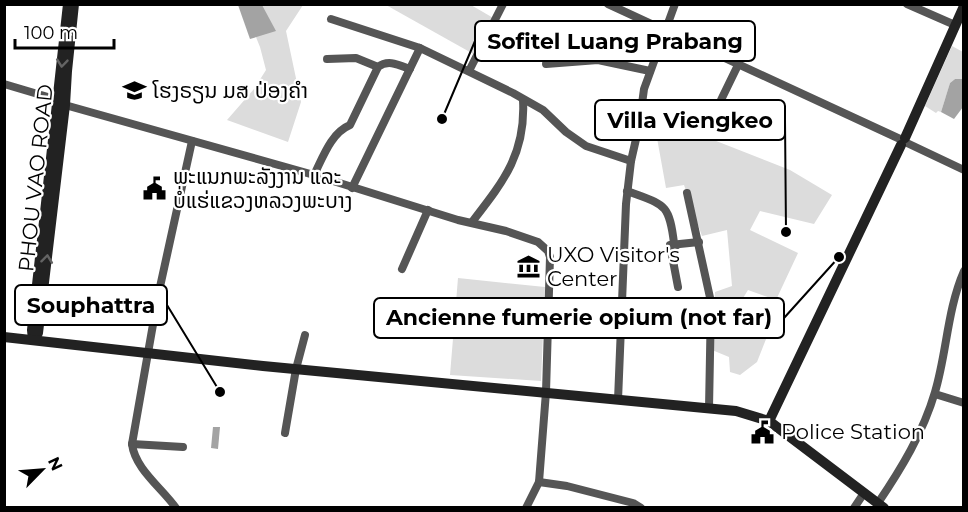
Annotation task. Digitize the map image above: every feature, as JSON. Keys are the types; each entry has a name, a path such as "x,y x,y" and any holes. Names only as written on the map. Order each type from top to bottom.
{"street":[{"name":"PHOU VAO ROAD","path":"62,103 68,4"},
{"name":"PHOU VAO ROAD","path":"33,340 32,330 74,4"},
{"path":"469,71 503,4"},
{"path":"608,4 963,170"},
{"path":"618,400 627,191 631,161 644,89 675,4"},
{"path":"907,4 954,26"},
{"path":"769,421 903,141 963,6"},
{"path":"331,20 420,48 469,71 543,111 586,146 631,161"},
{"path":"352,188 420,48"},
{"path":"327,59 356,57 378,67"},
{"path":"546,64 598,60 650,71"},
{"path":"314,175 341,128 350,125 378,67 387,62 410,69"},
{"path":"721,100 738,65"},
{"path":"4,84 538,242 548,251 550,263 546,392 539,482 526,507"},
{"path":"472,222 504,180 518,150 524,122 523,100"},
{"path":"176,507 138,461 132,444 158,296 192,141"},
{"path":"627,191 656,202 666,209 671,219 674,243 677,245"},
{"path":"687,193 711,302 709,408"},
{"path":"402,269 428,210"},
{"path":"678,287 669,247 670,245 699,242"},
{"path":"4,337 147,354 179,355 296,369 736,411 769,421 881,505 906,463 934,394 949,318 963,271"},
{"path":"285,433 296,369 305,335"},
{"path":"934,394 963,403"},
{"path":"132,444 183,447"},
{"path":"539,482 567,486 641,507"},
{"path":"855,507 864,493"}],"shaded area":[{"path":"238,5 262,5 276,31 250,39"},
{"path":"243,5 303,5 286,31 301,102 288,142 227,120 254,89 266,70 260,47"},
{"path":"386,5 471,5 495,19 477,56"},
{"path":"952,46 963,52 963,79 955,79 950,83 941,112 936,113 925,106"},
{"path":"955,79 963,79 963,107 954,119 941,112 950,83"},
{"path":"678,126 790,170 832,195 814,224 760,211 750,230 798,253 776,300 748,290 740,303 774,319 757,362 740,375 730,372 729,357 712,350 715,292 732,286 727,230 702,236 684,185 666,188 657,138"},
{"path":"458,278 545,287 541,381 450,375"},
{"path":"213,427 220,427 218,449 211,448"}],"place":[{"name":"ໂຮງຣຽນ ມສ ປ່ອງຄຳ","path":"135,91"},
{"name":"Sofitel Luang Prabang","path":"442,119"},
{"name":"ພະແນກພະລັງງານ ແລະ ບໍ່ແຮ່ແຂວງຫລວງພະບາງ","path":"155,189"},
{"name":"Villa Viengkeo","path":"786,232"},
{"name":"Ancienne fumerie opium (not far)","path":"839,257"},
{"name":"UXO Visitor's Center","path":"529,267"},
{"name":"Souphattra","path":"220,392"},
{"name":"Police Station","path":"763,432"}]}
